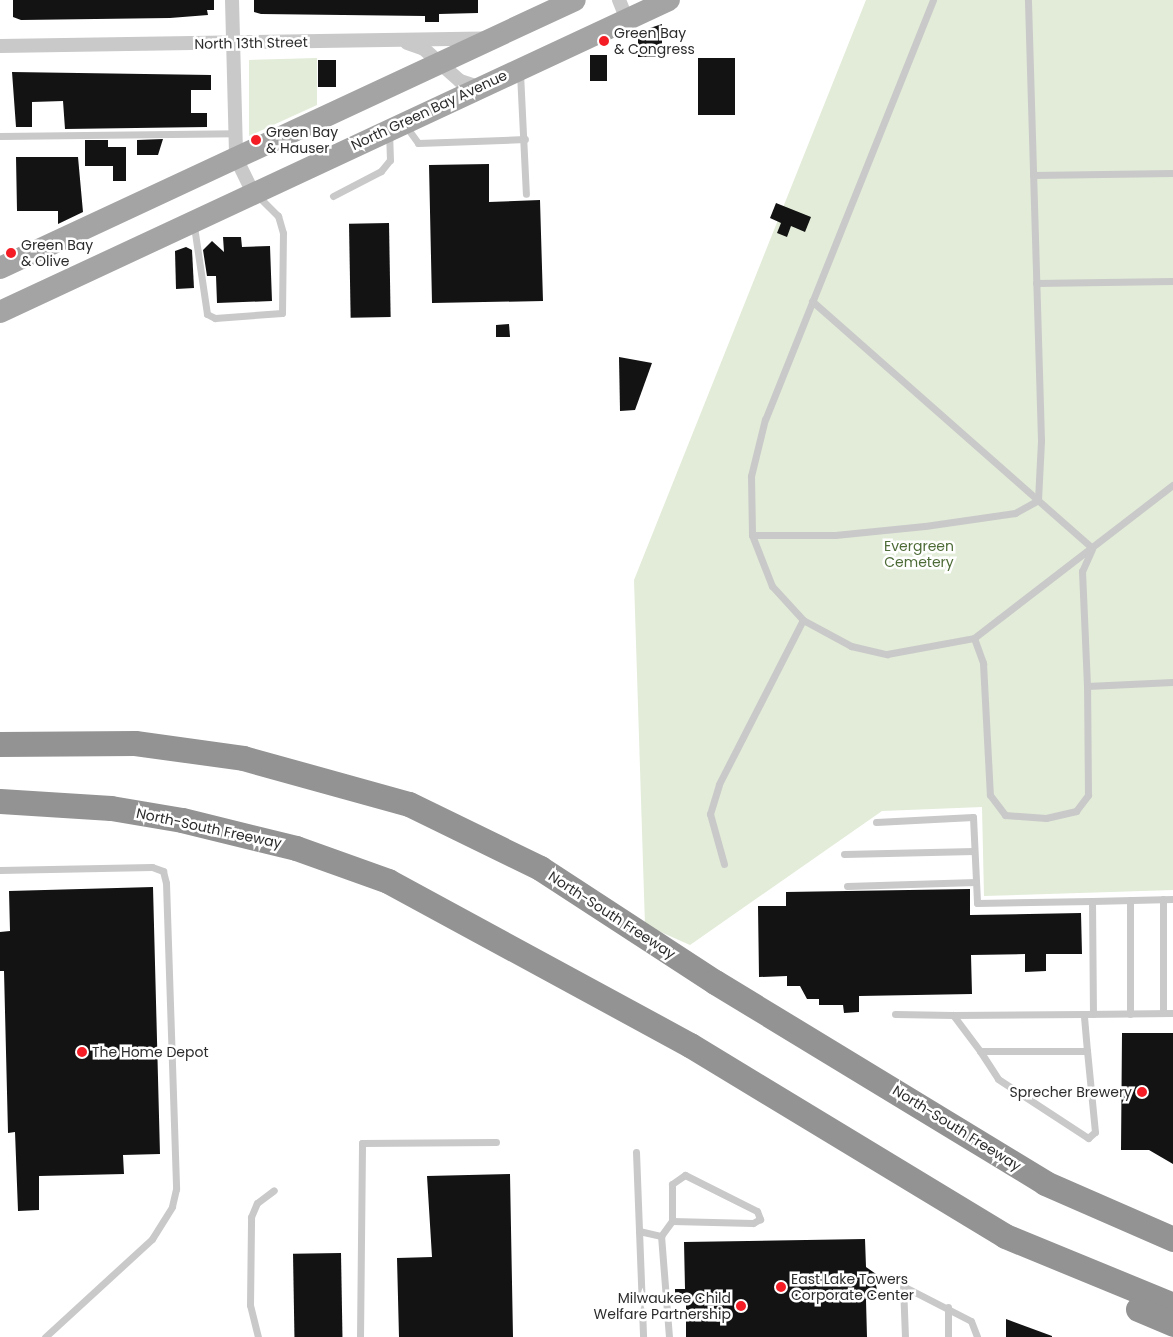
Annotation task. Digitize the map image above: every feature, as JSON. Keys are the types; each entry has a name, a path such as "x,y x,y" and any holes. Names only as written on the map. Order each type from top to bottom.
{"highway":[{"name":"North-South Freeway","path":"0,744 135,743 243,758 409,804 540,868 715,982 1045,1182 1173,1239"},
{"name":"North-South Freeway","path":"0,802 111,808 182,820 296,848 388,882 690,1045 1005,1236 1173,1305"},
{"path":"0,818 182,820"},
{"path":"1005,1236 1080,1286 1173,1324"}],"main road":[{"path":"0,268 502,37 575,0"},
{"name":"North Green Bay Avenue","path":"2,306 253,193 518,68 623,10 669,0"}],"street":[{"path":"232,0 236,158 253,193"},
{"name":"North 13th Street","path":"0,46 233,44 502,37"},
{"path":"394,40 418,45 439,66 460,81 479,86"}],"lane":[{"path":"933,0 765,419 751,476 752,535 772,586 803,620 851,646 887,654 974,638 1173,485"},
{"path":"1028,0 1041,440 1038,500"},
{"path":"518,68 523,82 526,194"},
{"path":"333,196 381,171 390,160 396,126 418,144 525,139"},
{"path":"0,136 235,133"},
{"path":"1033,175 1173,173"},
{"path":"192,221 198,234 206,314 215,318 282,313 283,233 278,216 253,193"},
{"path":"1036,284 1173,281"},
{"path":"812,301 1092,548"},
{"path":"752,535 835,536 925,526 1015,513 1038,500"},
{"path":"974,638 983,663 990,796 1005,815 1046,818 1076,811 1088,795 1087,686 1082,571 1092,548"},
{"path":"724,864 710,814 719,784 803,620"},
{"path":"1087,686 1173,682"},
{"path":"876,822 973,817 977,903 1173,899"},
{"path":"844,854 974,851"},
{"path":"0,870 152,868 163,871 166,882 176,1189 172,1207 152,1239 45,1337"},
{"path":"847,886 976,882"},
{"path":"1130,900 1130,1014"},
{"path":"1163,900 1163,1013"},
{"path":"1092,901 1093,1014"},
{"path":"895,1014 1173,1013"},
{"path":"954,1015 998,1079 1088,1138 1095,1132 1084,1014"},
{"path":"980,1051 1087,1051"},
{"path":"360,1337 362,1143 496,1142"},
{"path":"636,1152 643,1337"},
{"path":"669,1337 661,1236 672,1221 672,1184 684,1175 757,1212 760,1219 753,1223 672,1221"},
{"path":"258,1337 250,1305 250,1217 257,1203 274,1190"},
{"path":"639,1231 661,1236"},
{"path":"905,1337 903,1286 948,1307 971,1321 977,1337"},
{"path":"948,1307 948,1337"}],"green space":[{"name":"Evergreen Cemetery","path":"866,0 1173,0 1173,890 984,896 982,807 882,811 690,945 645,925 634,580"},
{"path":"317,58 317,105 249,136 249,60"}],"building":[{"path":"13,0 214,0 214,10 207,10 208,15 170,18 21,20 13,17"},
{"path":"254,0 478,0 478,13 439,14 439,22 425,22 425,16 261,14 254,12"},
{"path":"662,24 662,57 638,57 638,32"},
{"path":"590,55 607,55 607,81 590,81"},
{"path":"698,58 735,58 735,115 698,115"},
{"path":"318,60 336,60 336,87 318,87"},
{"path":"12,72 211,75 211,90 191,90 191,113 207,113 207,127 65,129 63,101 32,102 32,127 16,127"},
{"path":"163,139 158,155 137,155 137,140"},
{"path":"85,140 108,140 108,147 126,147 126,181 113,181 113,166 85,166"},
{"path":"16,157 78,157 83,212 58,224 58,211 17,211"},
{"path":"489,164 489,202 540,200 543,301 432,303 429,165"},
{"path":"776,203 811,217 805,232 791,226 787,237 777,233 781,223 770,218"},
{"path":"389,223 391,317 351,318 349,224"},
{"path":"223,237 241,237 242,247 270,246 272,301 217,303 216,276 207,276 203,250 212,241 224,252"},
{"path":"186,247 192,250 194,288 176,289 175,251"},
{"path":"509,324 510,337 496,337 496,325"},
{"path":"619,357 652,363 635,410 620,411"},
{"name":"The Home Depot","path":"153,887 160,1154 123,1155 124,1174 39,1176 39,1210 18,1211 15,1132 8,1133 4,971 0,971 0,932 10,931 9,891"},
{"path":"970,889 970,915 1081,913 1082,954 1046,954 1046,971 1025,972 1025,954 971,955 972,994 859,996 859,1012 844,1013 843,1005 819,1005 819,999 807,999 800,986 787,986 787,976 759,977 758,906 786,906 786,892"},
{"name":"Sprecher Brewery","path":"1122,1033 1173,1033 1173,1164 1149,1150 1121,1150"},
{"path":"510,1174 513,1337 399,1337 397,1258 432,1257 427,1176"},
{"name":"East Lake Towers Corporate Center","path":"865,1239 866,1267 876,1274 877,1299 866,1300 867,1337 686,1337 686,1303 675,1303 675,1289 685,1289 684,1242"},
{"path":"341,1253 342,1337 294,1337 293,1254"},
{"path":"1006,1319 1052,1336 1052,1337 1006,1337"}],"place":[{"name":"Green Bay & Congress","path":"604,41"},
{"name":"Green Bay & Hauser","path":"256,140"},
{"name":"Green Bay & Olive","path":"11,253"},
{"name":"The Home Depot","path":"82,1052"},
{"name":"Sprecher Brewery","path":"1142,1092"},
{"name":"East Lake Towers Corporate Center","path":"781,1287"},
{"name":"Milwaukee Child Welfare Partnership","path":"741,1306"}]}
